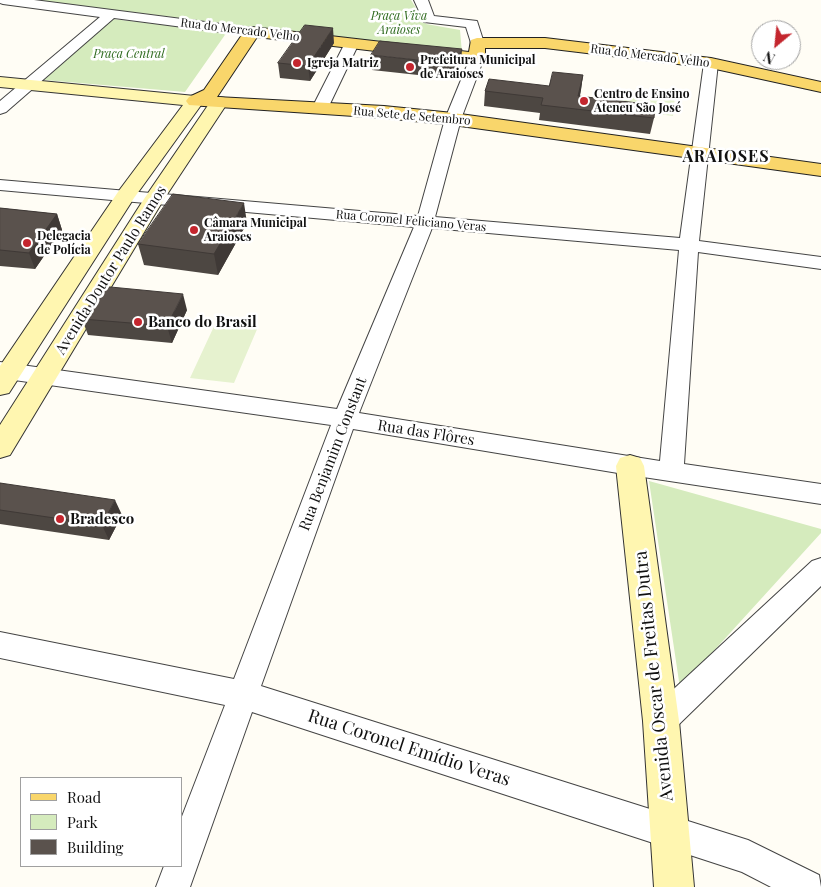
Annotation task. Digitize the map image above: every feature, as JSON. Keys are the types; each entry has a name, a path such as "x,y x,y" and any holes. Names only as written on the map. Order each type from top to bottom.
{"main road":[{"name":"Rua do Mercado Velho","path":"252,32 352,43 477,50 545,43 711,63 821,87"},
{"name":"Avenida Doutor Paulo Ramos","path":"208,99 252,32"},
{"name":"Rua Sete de Setembro","path":"208,99 454,119 821,170"}],"street":[{"name":"Rua do Mercado Velho","path":"3,0 252,32"},
{"path":"421,0 429,19 472,24 477,50"},
{"path":"0,109 111,14"},
{"path":"320,108 352,43"},
{"name":"Rua Benjamim Constant","path":"182,862 345,419 425,222 454,119 477,50"},
{"path":"671,472 689,244 711,63"},
{"name":"Rua Sete de Setembro","path":"0,82 208,99"},
{"name":"Avenida Doutor Paulo Ramos","path":"3,376 125,196 208,99"},
{"name":"Avenida Doutor Paulo Ramos","path":"0,448 154,199 208,99"},
{"name":"Rua Coronel Feliciano Veras","path":"0,185 689,244 821,263"},
{"name":"Rua das Flôres","path":"3,376 44,377 345,419 630,466 821,494"},
{"name":"Avenida Oscar de Freitas Dutra","path":"630,466 661,721 674,887"},
{"path":"661,721 821,569"},
{"name":"Rua Coronel Emídio Veras","path":"0,645 244,695 748,857 807,887"},
{"name":"Rua Benjamim Constant","path":"173,887 180,867"}],"green space":[{"name":"Praça Viva Araioses","path":"35,0 411,0 426,24 460,30 462,53"},
{"name":"Praça Central","path":"112,19 227,32 185,92 44,80"},
{"path":"615,89 675,96 673,116 612,108"},
{"path":"216,322 258,327 234,383 190,378"},
{"path":"649,481 821,529 821,533 680,688"}],"building":[{"path":"305,25 333,28 308,66 278,63"},
{"path":"380,41 462,49 455,64 371,55"},
{"path":"553,72 583,75 578,96 655,105 654,118 541,105 543,98 485,91 489,79 549,86"},
{"path":"173,194 244,203 214,254 138,244"},
{"path":"0,208 57,214 29,253 0,250"},
{"path":"100,286 183,294 167,326 82,319"},
{"path":"0,483 115,500 102,525 0,510"}],"place":[{"name":"Igreja Matriz","path":"297,63"},
{"name":"Prefeitura Municipal de Araioses","path":"410,67"},
{"name":"Centro de Ensino Ateneu São José","path":"584,101"},
{"name":"Câmara Municipal Araioses","path":"194,230"},
{"name":"Delegacia de Polícia","path":"27,243"},
{"name":"Banco do Brasil","path":"138,322"},
{"name":"Bradesco","path":"60,519"}],"district":[{"name":"ARAIOSES","path":"726,157"}]}
